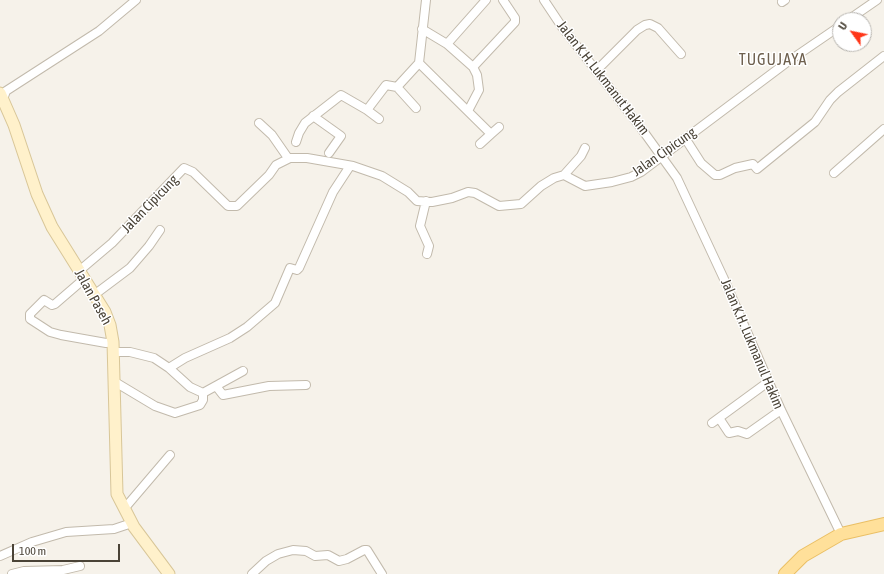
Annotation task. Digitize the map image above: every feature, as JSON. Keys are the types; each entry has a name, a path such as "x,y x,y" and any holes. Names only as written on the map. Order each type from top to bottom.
{"main road":[{"path":"785,574 803,556 841,534 884,524"}],"street":[{"path":"2,95 99,31 136,0"},
{"path":"397,87 419,63 426,0"},
{"path":"447,44 486,0"},
{"path":"473,67 515,22 515,18 503,0"},
{"name":"Jalan K.H. Lukmanut Hakim","path":"544,0 562,27 596,72 642,128 662,156"},
{"path":"860,12 877,0"},
{"path":"596,72 637,30 650,24 658,28 681,54"},
{"path":"422,30 447,44 473,67 477,75 479,90 468,111"},
{"name":"Jalan Cipicung","path":"564,175 585,186 612,182 641,172 684,138 832,32"},
{"path":"684,138 700,163 715,175 720,175 735,168 753,164 757,170 815,122 830,100 838,92 884,56"},
{"path":"419,63 491,134"},
{"path":"367,110 386,85 397,87 416,108"},
{"name":"Jalan Paseh","path":"2,95 37,194 52,227 105,312 110,325 113,347 115,476 117,494 132,523 169,574"},
{"path":"296,142 302,127 341,95 367,110 379,119"},
{"path":"314,116 340,136 329,153"},
{"path":"259,124 272,135 292,158 307,158 350,166 382,176 408,192 417,200 426,201 452,198 468,192 476,193 499,206 521,204 541,186 554,178 564,175 581,156 585,148"},
{"path":"480,144 499,127"},
{"path":"834,173 884,130"},
{"name":"Jalan K.H. Lukmanul Hakim","path":"662,156 681,186 724,279 768,382 841,534"},
{"name":"Jalan Cipicung","path":"82,275 184,168 193,172 228,206 237,206 269,175 276,165 292,158"},
{"path":"169,368 184,358 230,338 247,327 274,303 290,268 298,269 333,192 350,166"},
{"path":"426,201 420,226 429,246 427,254"},
{"path":"94,295 130,268 149,246 160,230"},
{"path":"82,275 55,304 52,305 44,300 30,314 30,319 50,332 106,343 113,347 154,358 169,368 190,387 202,393"},
{"path":"202,393 243,371"},
{"path":"114,382 155,406 176,413 200,405 203,400 202,393"},
{"path":"768,382 716,421 729,433 739,431 747,434 781,410"},
{"path":"216,386 223,395 268,386 306,385"},
{"path":"124,509 170,456"},
{"path":"0,556 32,542 66,532 114,529 132,523"},
{"path":"252,574 266,561 278,554 293,550 306,551 316,556 328,555 339,561 367,550 382,574"},
{"path":"12,574 63,570 80,566"}],"district":[{"name":"TUGUJAYA","path":"773,60"}]}
